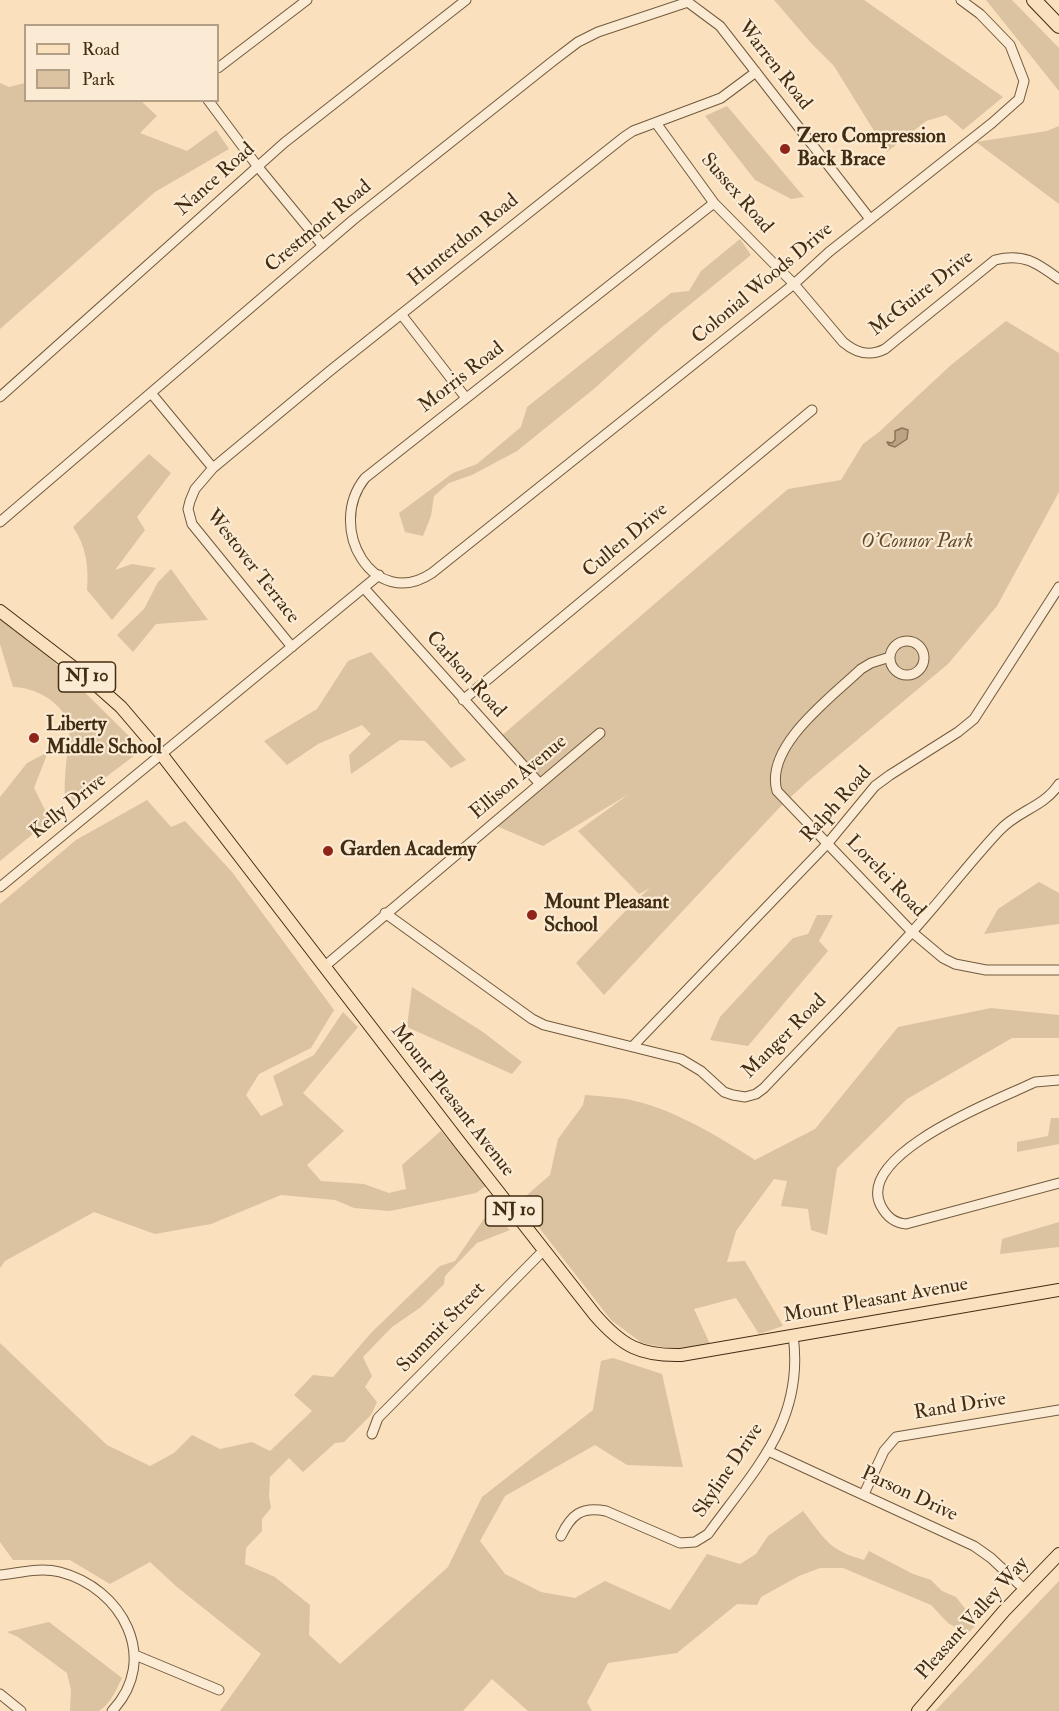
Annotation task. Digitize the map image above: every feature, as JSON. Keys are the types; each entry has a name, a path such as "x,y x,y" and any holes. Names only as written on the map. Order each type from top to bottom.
{"highway":[{"path":"1034,0 1059,26"}],"main road":[{"name":"Mount Pleasant Avenue","path":"0,611 95,684 121,707 162,755 460,1143 608,1330 619,1340 642,1351 681,1355 1059,1290"},
{"name":"Pleasant Valley Way","path":"918,1711 1024,1589 1059,1554"}],"street":[{"path":"219,67 307,0"},
{"name":"Nance Road","path":"0,397 284,143 466,0"},
{"name":"Colonial Woods Drive","path":"379,575 391,581 405,583 419,580 432,573 794,284 829,252 1019,99 1024,81 1010,45 980,14 961,0"},
{"name":"Warren Road","path":"686,1 720,26 870,219"},
{"name":"Crestmont Road","path":"0,522 323,246 578,42 598,32 686,1"},
{"name":"Hunterdon Road","path":"213,468 401,314 624,137 721,99 756,72"},
{"path":"209,102 258,167 323,246"},
{"name":"Sussex Road","path":"656,123 714,203 794,284"},
{"name":"Morris Road","path":"379,575 361,558 352,540 349,514 355,494 370,473 714,203"},
{"name":"McGuire Drive","path":"794,284 851,349 875,354 885,350 995,260 1017,257 1028,259 1059,279"},
{"path":"401,314 466,398"},
{"path":"151,393 213,468"},
{"name":"Cullen Drive","path":"463,700 812,410"},
{"name":"Westover Terrace","path":"213,468 195,489 190,501 188,509 192,524 292,647"},
{"name":"Kelly Drive","path":"0,887 379,575"},
{"name":"Ralph Road","path":"633,1046 828,843 875,786 958,732 974,718 1059,587"},
{"name":"Carlson Road","path":"364,588 540,784"},
{"name":"Lorelei Road","path":"890,657 861,669 799,727 774,770 777,791 912,932 943,958 955,964 986,970 1059,970"},
{"name":"Ellison Avenue","path":"325,966 600,733"},
{"name":"Manger Road","path":"385,913 532,1019 681,1059 692,1064 724,1092 745,1097 756,1094 764,1088 912,932 1000,830 1018,814 1047,799 1059,784"},
{"path":"1059,1080 1035,1082 954,1119 918,1141 890,1166 880,1181 878,1199 891,1220 902,1224 1059,1183"},
{"name":"Summit Street","path":"372,1434 378,1418 544,1250"},
{"name":"Skyline Drive","path":"561,1536 569,1520 594,1509 606,1511 681,1543 701,1539 708,1534 768,1451 783,1423 791,1399 795,1370 793,1335"},
{"name":"Rand Drive","path":"864,1494 884,1451 896,1437 1059,1410"},
{"name":"Parson Drive","path":"768,1451 974,1546 991,1558 1024,1589"},
{"path":"0,1575 50,1570 81,1581 114,1606 122,1616 131,1635 135,1654 129,1685 124,1696 112,1711"},
{"path":"135,1654 219,1690"},
{"path":"0,1695 21,1711"}],"green space":[{"path":"774,0 864,0 1003,97 963,130 946,115 926,121 887,152 834,66"},
{"path":"986,0 1012,0 1059,48 1059,91"},
{"path":"0,83 9,87 24,83 24,102 142,102 157,116 140,133 187,151 216,130 229,149 155,192 0,329"},
{"path":"727,106 804,197 791,199 755,180 705,116"},
{"path":"1059,126 1059,204 976,142 1047,131"},
{"path":"740,239 751,255 661,328 595,388 517,451 472,475 449,483 434,496 431,516 423,536 405,532 399,513 453,473 477,464 521,427 527,407 671,293 689,291 701,271"},
{"name":"O'Connor Park","path":"1006,321 1059,353 1059,492 997,606 948,664 780,807 604,995 576,963 650,888 639,894 578,831 629,794 543,846 492,824 540,784 499,738 788,489 841,480 863,444 951,365"},
{"path":"149,454 171,473 137,517 145,530 115,570 132,564 156,568 112,620 87,590 86,557 73,527"},
{"path":"171,569 208,620 156,624 133,652 117,635 144,609 158,582"},
{"path":"0,619 48,656 138,745 135,755 72,803 65,799 69,724 60,709 47,697 30,690 13,687 0,644"},
{"path":"371,652 466,760 451,768 425,741 400,740 351,774 349,755 371,734 362,725 318,744 287,765 264,741 317,709 348,661"},
{"path":"48,752 34,788 50,820 0,861 0,797 27,763"},
{"path":"147,800 171,827 185,821 232,872 334,1010 311,1048 259,1074 246,1095 261,1116 283,1105 273,1076 314,1055 343,1012 358,1027 303,1093 344,1131 307,1165 321,1181 364,1184 389,1193 406,1189 402,1165 441,1131 486,1186 476,1193 390,1211 354,1208 335,1200 281,1195 211,1224 155,1234 94,1212 5,1261 0,1268 0,904 76,840"},
{"path":"1039,882 1059,893 1059,924 984,934 998,909"},
{"path":"817,915 833,915 819,941 828,951 748,1046 710,1040 720,1017 793,938 808,934"},
{"path":"412,987 483,1032 522,1062 512,1074 407,1027"},
{"path":"991,1008 1059,1015 1059,1038 1012,1038 907,1099 837,1168 827,1235 811,1230 808,1209 781,1206 787,1181 774,1179 736,1231 727,1262 745,1261 783,1326 759,1334 736,1298 694,1309 710,1344 673,1349 642,1343 611,1320 519,1202 550,1175 558,1139 583,1105 585,1095 626,1099 676,1115 710,1132 755,1160 815,1129 898,1027"},
{"path":"1051,1118 1059,1118 1059,1144 1017,1152 1017,1142 1048,1136"},
{"path":"490,1210 510,1230 477,1243 445,1276 444,1284 421,1307 392,1327 363,1357 372,1376 365,1387 377,1402 371,1415 344,1442 335,1443 303,1472 289,1458 270,1477 271,1508 262,1519 262,1531 246,1548 245,1564 275,1577 310,1605 309,1635 340,1664 448,1567 482,1497 593,1410 601,1361 613,1358 662,1374 683,1467 627,1465 595,1445 505,1496 480,1541 505,1574 541,1592 575,1598 605,1581 670,1610 707,1554 740,1564 756,1554 768,1536 803,1511 822,1536 842,1552 864,1560 869,1551 913,1574 931,1580 942,1591 956,1597 977,1624 967,1634 948,1623 931,1605 843,1568 820,1568 799,1576 761,1597 757,1605 737,1604 677,1653 608,1663 587,1702 592,1711 528,1711 492,1679 463,1711 220,1711 261,1654 177,1587 150,1562 110,1584 70,1560 13,1560 0,1542 0,1343 107,1445 150,1466 174,1453 192,1435 220,1449 252,1442 270,1451 312,1411 294,1395 313,1375 333,1377 371,1333 440,1266 455,1261"},
{"path":"1059,1222 1059,1247 1000,1254 1002,1239"},
{"path":"1059,1581 1059,1711 935,1711"},
{"path":"49,1622 122,1678 110,1700 99,1711 70,1711 71,1690 67,1673 18,1637 7,1632"}],"shaded area":[{"path":"902,428 908,430 907,439 895,447 889,445 887,442 892,443 895,440 895,431"}],"place":[{"name":"Zero Compression Back Brace","path":"785,149"},
{"name":"Liberty Middle School","path":"34,738"},
{"name":"Garden Academy","path":"328,851"},
{"name":"Mount Pleasant School","path":"532,915"}]}
